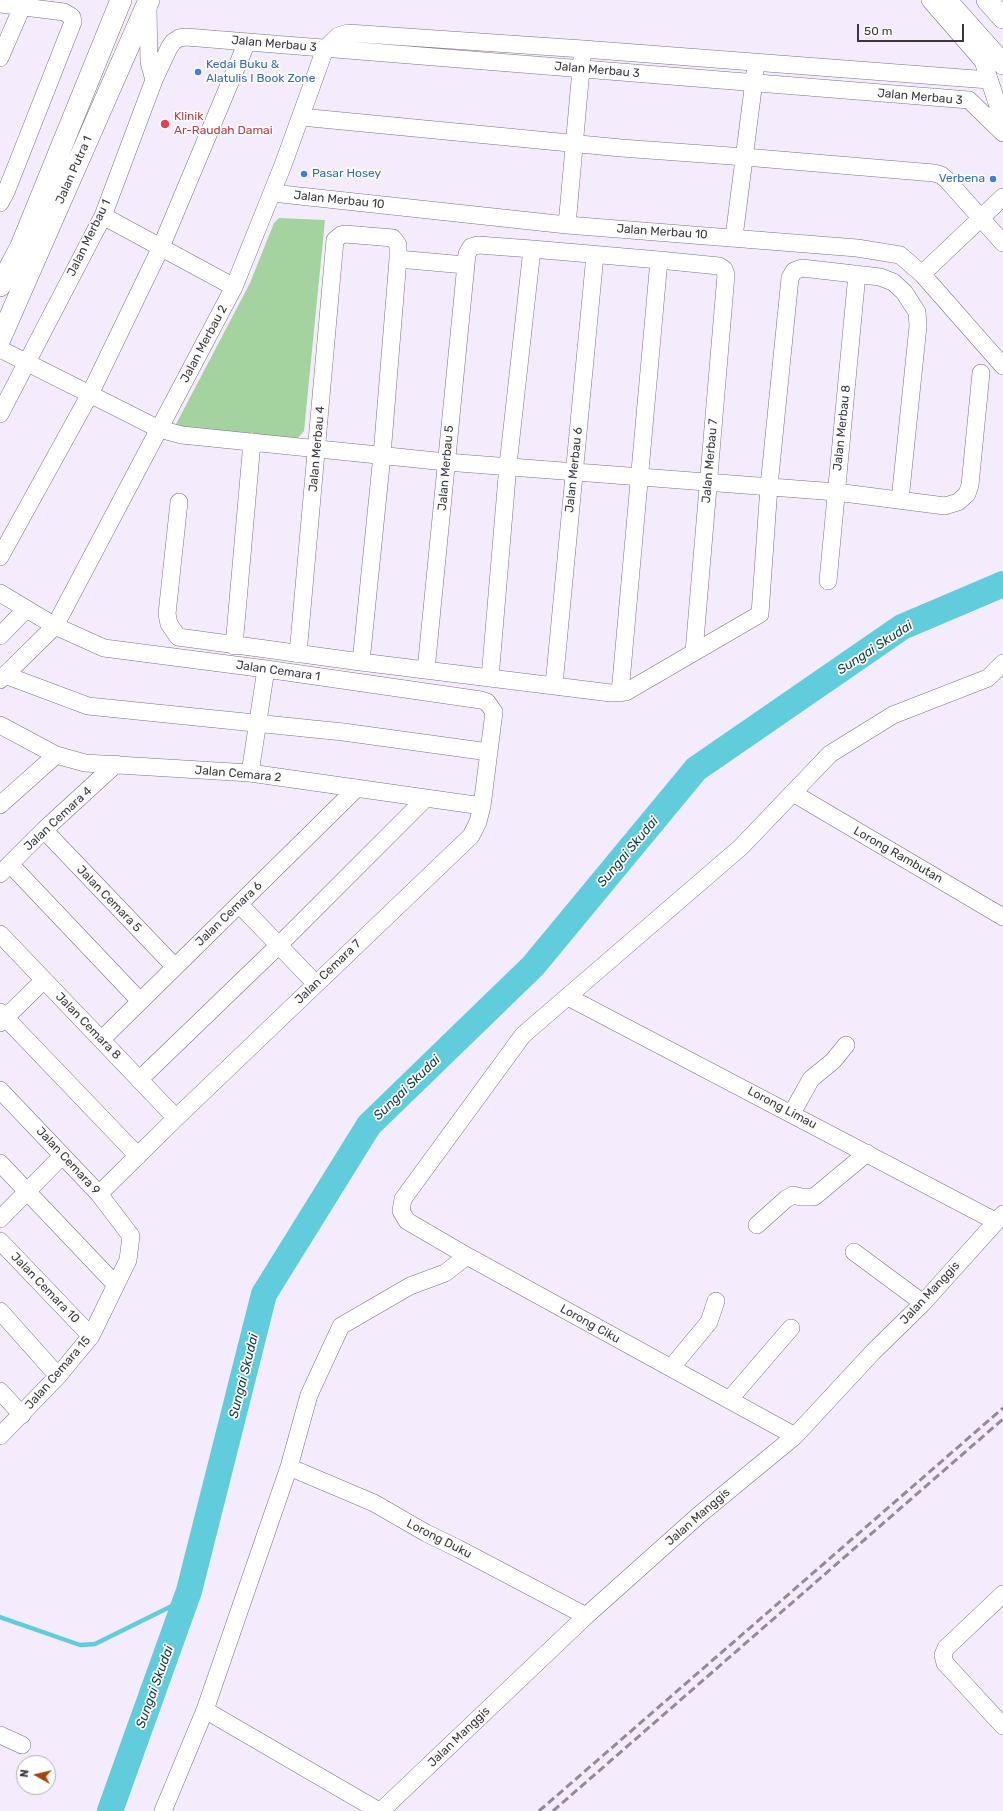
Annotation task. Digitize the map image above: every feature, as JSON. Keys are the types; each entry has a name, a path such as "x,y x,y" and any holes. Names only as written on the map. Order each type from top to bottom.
{"main road":[{"name":"Jalan Putra 1","path":"0,286 21,246 122,0"},
{"path":"946,0 1003,64"},
{"path":"987,0 1003,18"},
{"name":"Jalan Putra 1","path":"0,339 148,1"}],"street":[{"path":"930,0 983,61 1003,121"},
{"path":"148,1 149,62 154,80"},
{"path":"0,4 68,14 72,17 72,27 6,192 0,203"},
{"path":"0,58 22,7"},
{"path":"325,49 338,36 348,33 583,49 989,80"},
{"name":"Jalan Merbau 3","path":"179,38 186,37 582,68 969,100 1003,133"},
{"name":"Jalan Merbau 1","path":"0,414 102,216 154,80 169,48 173,42 179,38"},
{"path":"0,558 90,394 161,247 247,42"},
{"name":"Jalan Merbau 2","path":"2,678 55,626 234,287 272,193 325,49"},
{"path":"567,225 583,49"},
{"path":"734,237 756,62"},
{"path":"301,117 621,148 934,173 941,175 947,180 1003,243"},
{"name":"Jalan Merbau 10","path":"272,193 567,225 734,237 857,248 900,255 922,274 1003,366"},
{"path":"922,274 1003,197"},
{"path":"102,216 234,287"},
{"name":"Jalan Merbau 4","path":"298,654 335,240 341,235 393,238 398,245 398,259"},
{"name":"Jalan Merbau 5","path":"426,670 465,265 468,250 474,245 532,249 719,266 724,269"},
{"path":"490,678 508,465 532,249"},
{"name":"Jalan Merbau 6","path":"554,685 595,255"},
{"path":"361,662 382,455 398,259 465,265"},
{"path":"620,693 659,260"},
{"path":"179,502 167,614 169,624 178,637 234,646 490,678 620,693 626,692 760,614 769,486 792,274 794,271 802,268 880,277 893,282 904,292 917,312 918,326 900,500"},
{"name":"Jalan Merbau 7","path":"694,652 726,275 724,269"},
{"name":"Jalan Merbau 8","path":"828,581 857,274"},
{"path":"0,349 159,430 182,435 446,462 508,465 836,492 945,506 958,502 967,494 970,485 981,373"},
{"path":"234,646 252,442"},
{"name":"Jalan Cemara 1","path":"0,593 55,626 104,648 266,669 481,700 491,706 494,718"},
{"path":"0,636 26,609"},
{"path":"568,996 741,847 830,754 893,715 988,678 1003,663"},
{"path":"250,773 266,669"},
{"path":"2,678 88,706 258,722 490,752"},
{"name":"Jalan Cemara 7","path":"99,1194 176,1118 471,836 478,822 482,806 494,718"},
{"name":"Jalan Cemara 2","path":"0,725 56,755 85,763 250,773 482,806"},
{"path":"0,805 56,755"},
{"name":"Jalan Cemara 4","path":"5,869 44,830 116,764"},
{"name":"Jalan Cemara 6","path":"101,1040 358,788"},
{"name":"Lorong Rambutan","path":"793,793 1003,916"},
{"path":"139,1080 279,945 426,798"},
{"name":"Jalan Cemara 5","path":"44,830 175,967"},
{"path":"5,869 140,1001"},
{"path":"239,904 316,984"},
{"name":"Jalan Cemara 8","path":"0,934 176,1118"},
{"path":"44,980 2,1018 138,1156"},
{"name":"Lorong Limau","path":"568,996 867,1153 999,1217"},
{"name":"Lorong Ciku","path":"568,996 523,1035 403,1199 402,1211 407,1221 467,1256 795,1436"},
{"path":"792,1113 810,1079 833,1061 846,1045"},
{"name":"Jalan Cemara 9","path":"0,1090 99,1194 131,1236"},
{"path":"757,1225 786,1199 793,1195 801,1197 814,1197 867,1153"},
{"path":"0,1219 62,1156"},
{"path":"0,1164 116,1286"},
{"name":"Jalan Manggis","path":"380,1811 586,1616 699,1515 795,1436 873,1352 924,1303 999,1217"},
{"name":"Jalan Cemara 15","path":"0,1436 58,1376 90,1336 128,1260 131,1236"},
{"name":"Jalan Cemara 10","path":"0,1241 90,1336"},
{"path":"854,1252 924,1303"},
{"path":"163,1811 205,1710 289,1468 310,1395 341,1326 410,1286 445,1273 467,1256"},
{"path":"671,1368 709,1322 716,1301"},
{"path":"0,1311 58,1376"},
{"path":"729,1400 791,1328"},
{"path":"0,1391 22,1414"},
{"name":"Lorong Duku","path":"289,1468 374,1503 426,1533 586,1616"},
{"path":"1003,1594 946,1648 943,1655 945,1663 1003,1726"},
{"path":"205,1710 380,1811"},
{"path":"0,1735 22,1745"}],"green space":[{"path":"279,218 325,220 304,431 298,438 291,441 174,428 250,283 274,223"}],"waterway":[{"name":"Sungai Skudai","path":"110,1811 189,1591 264,1294 369,1125 533,966 696,769 902,627 1003,584"},
{"path":"0,1617 80,1645 95,1644 186,1599"}],"railway":[{"path":"539,1811 1003,1408"},
{"path":"553,1811 1003,1419"}],"place":[{"name":"Kedai Buku & Alatulis I Book Zone","path":"198,72"},
{"name":"Klinik Ar-Raudah Damai","path":"165,124"},
{"name":"Pasar Hosey","path":"304,174"},
{"name":"Verbena","path":"993,179"}]}
